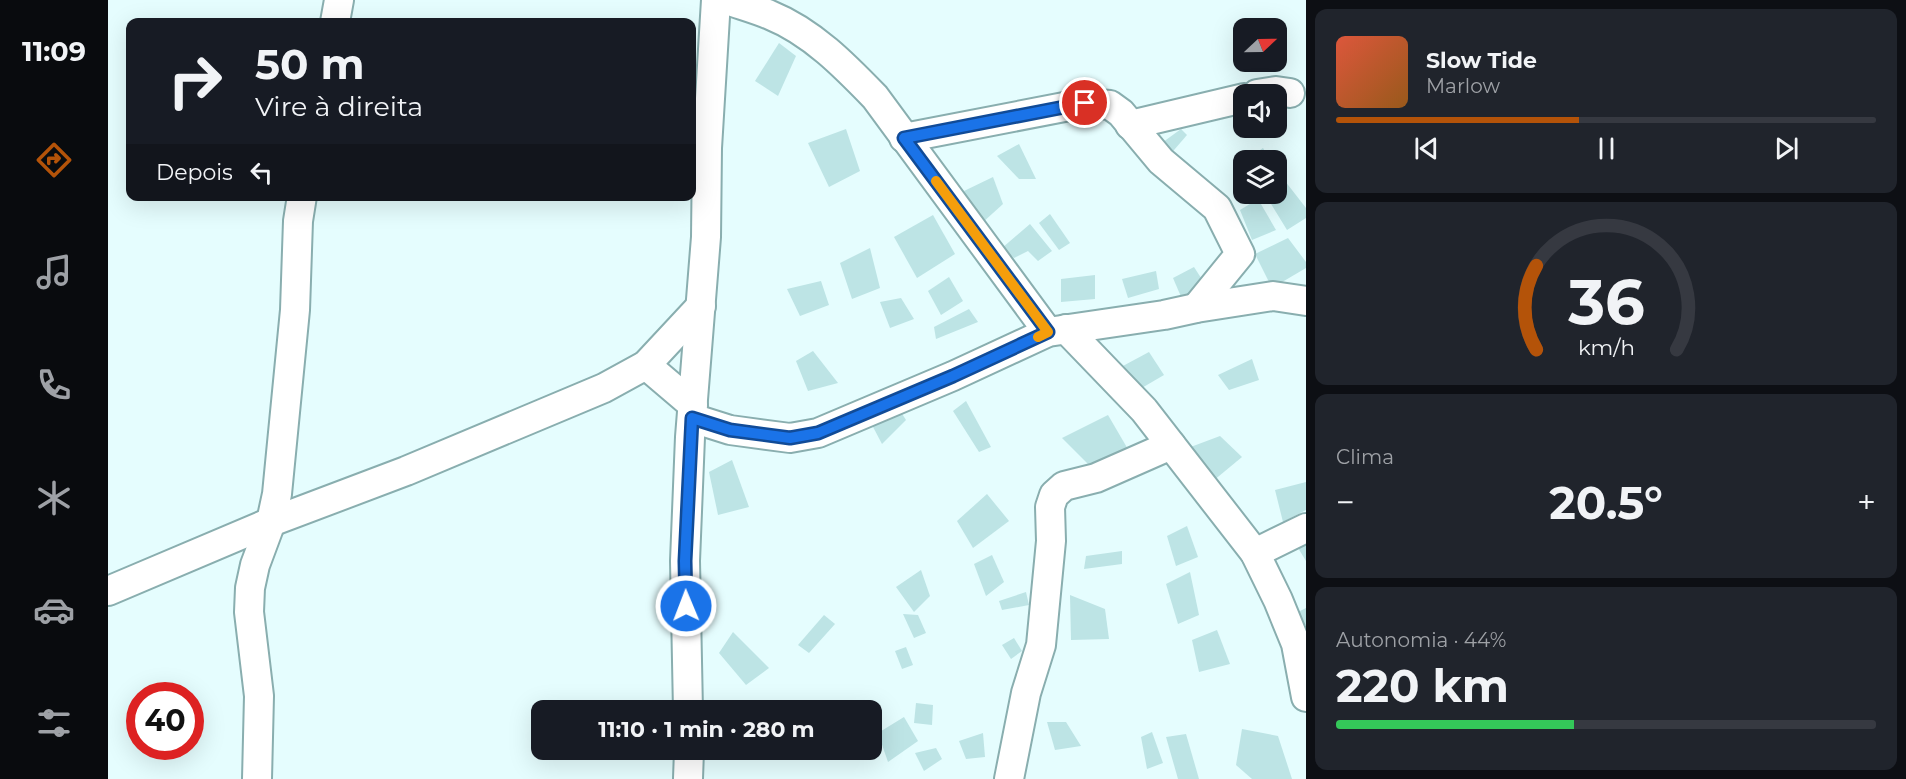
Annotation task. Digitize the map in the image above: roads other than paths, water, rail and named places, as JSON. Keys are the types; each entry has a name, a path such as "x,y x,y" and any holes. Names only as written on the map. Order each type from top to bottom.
{"street":[{"path":"335,18 339,0"},
{"path":"688,700 685,561 692,411 706,237 707,148 715,2 774,8 843,64 875,97 904,138 1057,331 1144,410 1255,554 1278,600 1296,644 1306,696"},
{"path":"1130,125 1233,101"},
{"path":"904,138 1085,103 1110,105 1121,113 1161,161 1217,207 1240,255 1196,308"},
{"path":"257,779 259,696 249,600 255,565 271,522 277,494 295,310 297,221 301,201"},
{"path":"646,365 692,411 730,430 790,438 818,433 1057,331 1273,296 1306,301"},
{"path":"108,591 271,522 406,471 604,388 646,365 701,306"},
{"path":"1009,779 1026,693 1041,645 1051,541 1050,507 1054,495 1064,486 1096,478 1171,445"},
{"path":"1255,554 1306,528"},
{"path":"688,779 689,760"}]}
